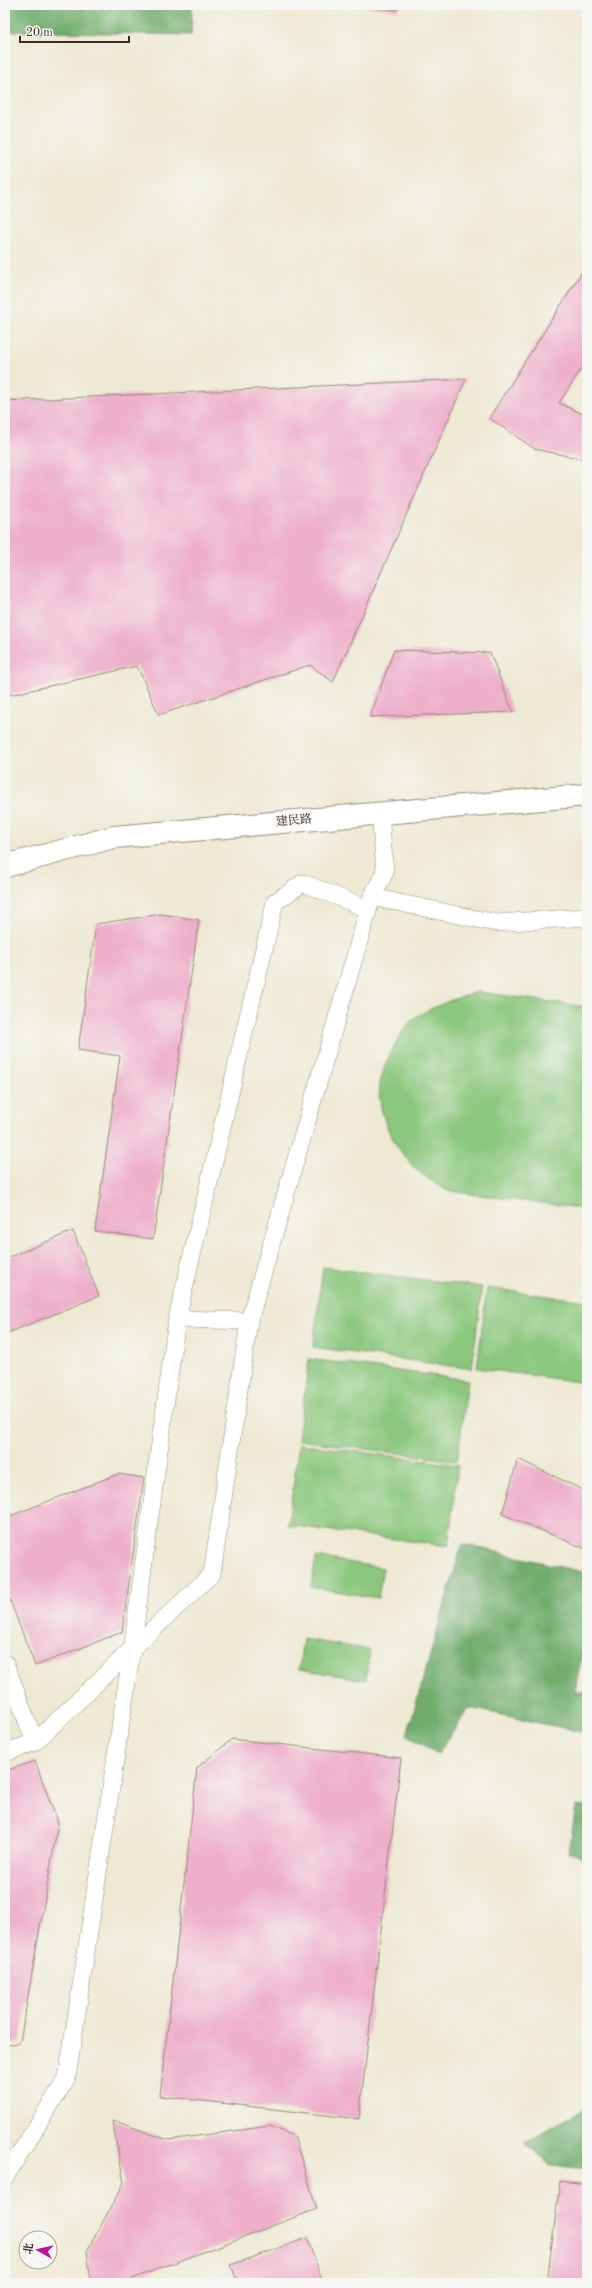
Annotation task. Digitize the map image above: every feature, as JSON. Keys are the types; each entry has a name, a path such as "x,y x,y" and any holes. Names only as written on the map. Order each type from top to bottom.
{"street":[{"name":"建民路","path":"5,866 114,837 587,795"}],"lane":[{"path":"5,1753 35,1742 212,1574 249,1321 370,903 385,872 380,813"},
{"path":"5,2177 66,2078 132,1649 177,1319 275,902 303,883 370,903 496,923 587,917"},
{"path":"177,1319 249,1321"},
{"path":"5,1663 35,1742"}],"green space":[{"path":"5,5 192,5 191,35 5,31"},
{"path":"479,992 587,1007 587,1209 449,1191 424,1176 413,1166 403,1154 388,1129 380,1100 381,1080 388,1057 400,1036 412,1020 424,1012 454,999"},
{"path":"323,1267 482,1287 472,1369 313,1347"},
{"path":"487,1288 587,1301 587,1383 477,1368"},
{"path":"309,1359 468,1380 457,1461 298,1440"},
{"path":"299,1444 458,1465 448,1546 288,1525"},
{"path":"462,1544 587,1573 587,1627 575,1691 587,1692 587,1733 469,1708 438,1754 407,1735"},
{"path":"316,1557 383,1568 378,1598 311,1587"},
{"path":"303,1639 370,1650 366,1680 299,1669"},
{"path":"576,1806 587,1807 587,1860 569,1852"},
{"path":"587,2105 587,2170 551,2166 524,2142 585,2109"}],"building":[{"path":"352,5 400,5 397,10"},
{"path":"587,264 587,360 559,403 587,416 587,460 535,449 489,418"},
{"path":"466,379 333,682 310,665 159,715 137,666 5,696 5,401"},
{"path":"394,650 490,653 513,712 370,717"},
{"path":"161,914 199,920 153,1239 95,1231 120,1056 78,1050 96,924"},
{"path":"73,1231 99,1296 5,1334 5,1259"},
{"path":"518,1459 587,1492 586,1549 502,1514"},
{"path":"118,1474 144,1478 122,1632 35,1666 5,1587 5,1518"},
{"path":"232,1739 401,1758 359,2119 160,2096 197,1768"},
{"path":"35,1761 58,1823 20,2042 5,2046 5,1771"},
{"path":"112,2120 168,2140 270,2126 294,2136 317,2209 121,2283 91,2283 87,2251 124,2183"},
{"path":"560,2181 587,2184 587,2283 547,2283"},
{"path":"307,2238 323,2283 238,2283 231,2265"}]}
